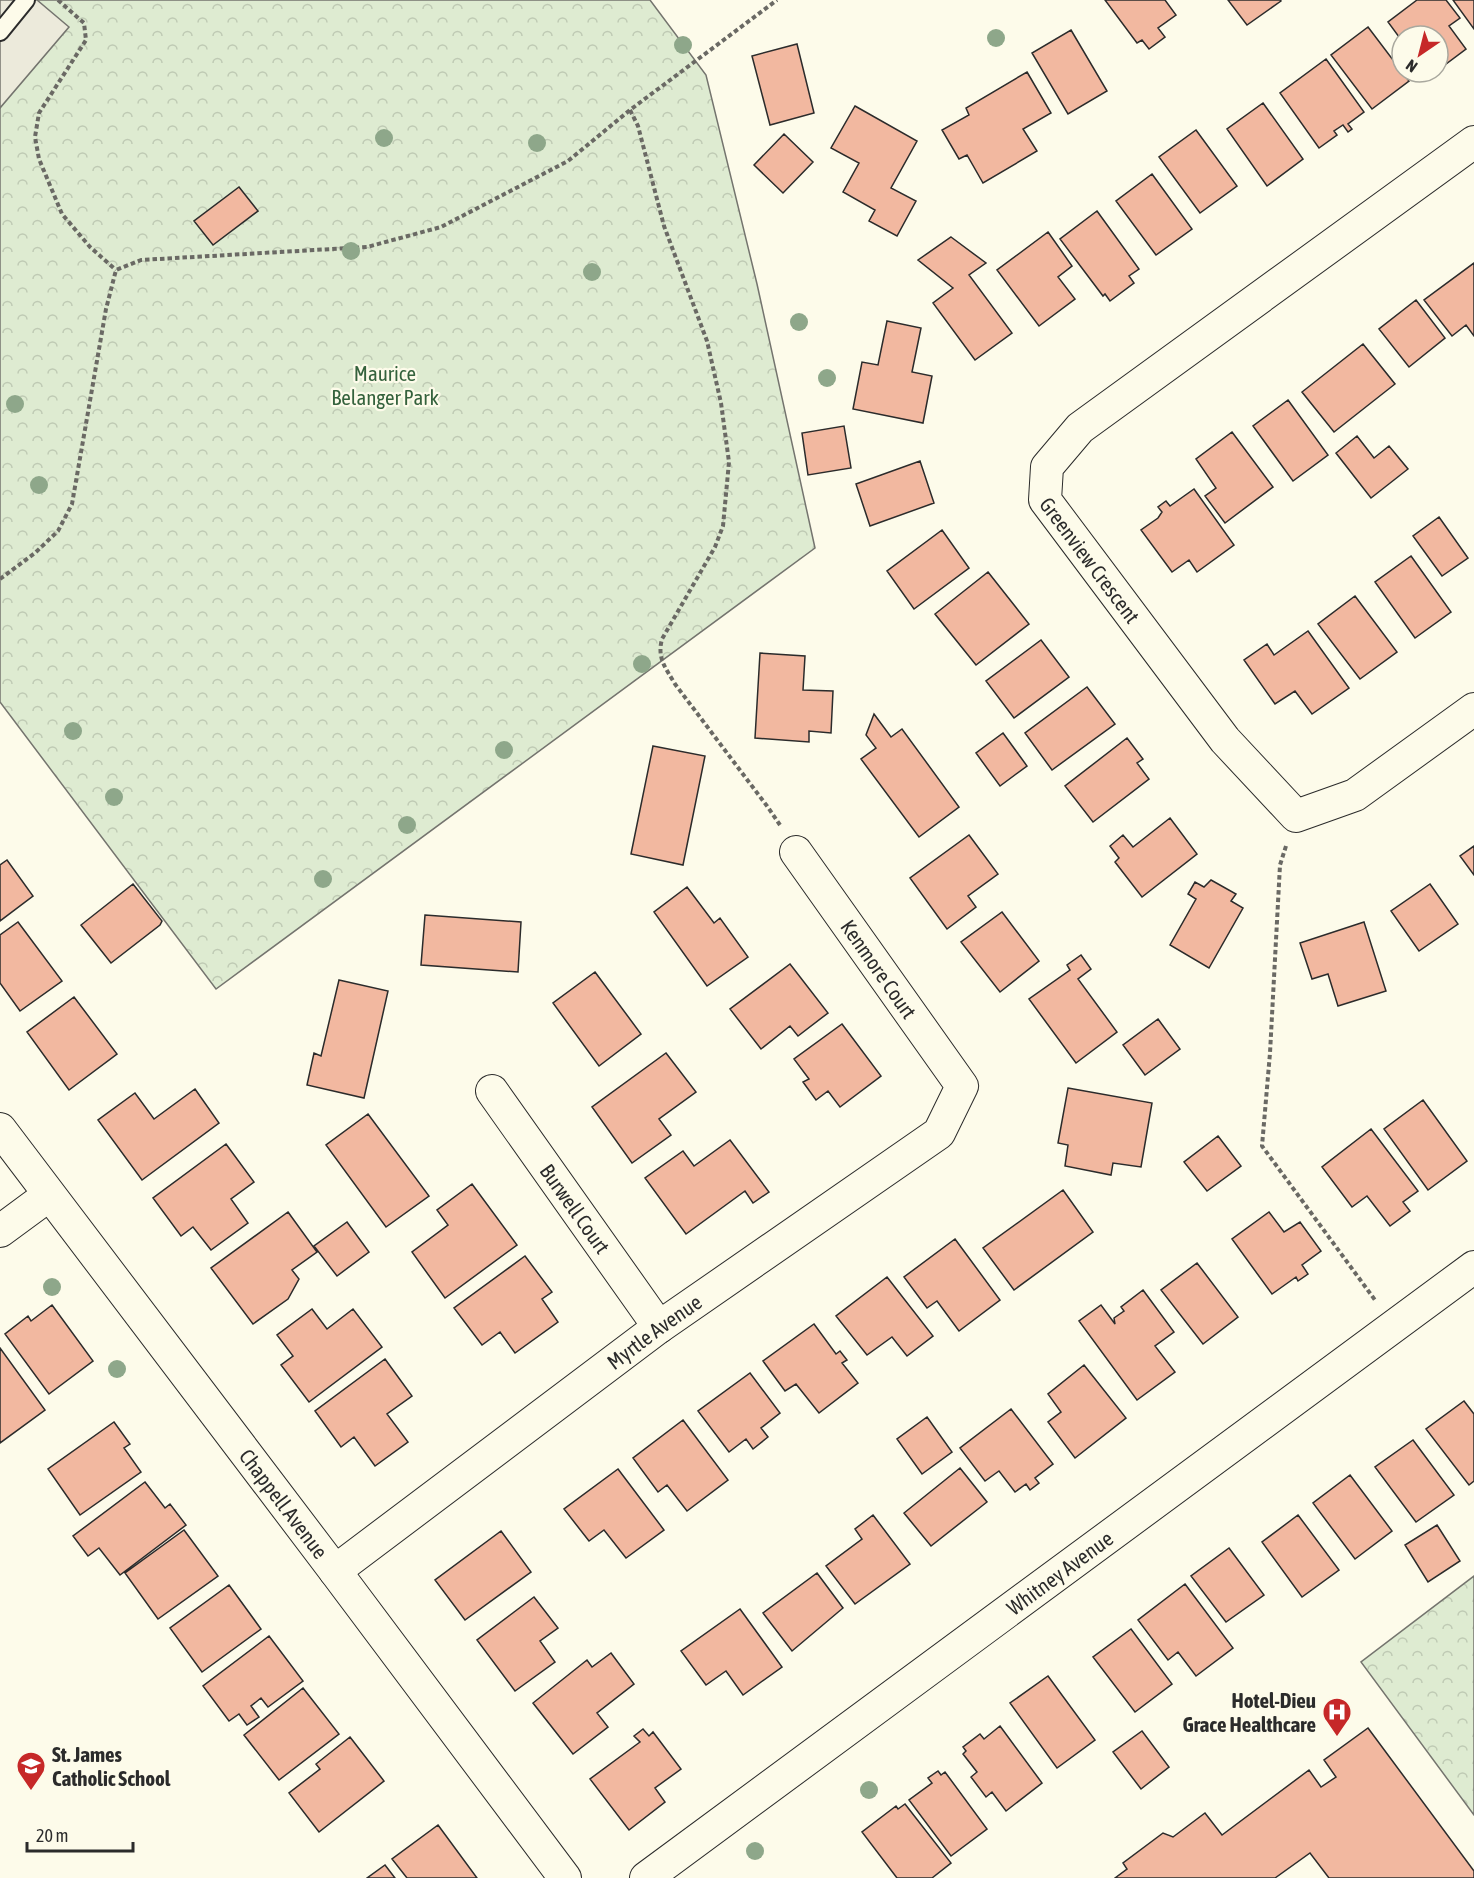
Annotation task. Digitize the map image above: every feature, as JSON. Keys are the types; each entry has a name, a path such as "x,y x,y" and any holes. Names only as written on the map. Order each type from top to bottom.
{"street":[{"name":"Greenview Crescent","path":"1296,816 1225,740 1045,500 1047,467 1080,428 1474,142"},
{"path":"1296,816 1355,795 1474,709"},
{"name":"Kenmore Court","path":"796,852 962,1086"},
{"name":"Myrtle Avenue","path":"335,1571 659,1327 939,1133 962,1086"},
{"name":"Burwell Court","path":"492,1091 659,1327"},
{"name":"Chappell Avenue","path":"0,1129 565,1878"},
{"path":"0,1232 49,1195"},
{"name":"Whitney Avenue","path":"646,1878 1474,1267"}],"lane":[{"path":"0,32 26,0"}],"path":[{"path":"58,0 84,23 86,40 39,113 35,137 39,159 63,214 90,247 116,270"},
{"path":"116,270 141,260 367,247 441,227 568,161 630,110 777,0"},
{"path":"630,110 638,126 664,226 707,341 721,403 729,462 723,526 715,547 662,639 659,651 664,666 675,684 767,806 796,852"},
{"path":"0,579 35,553 58,531 72,504 106,309 116,270"},
{"path":"1296,816 1280,865 1270,1053 1262,1146 1395,1327"}],"green space":[{"name":"Maurice Belanger Park","path":"0,0 650,0 706,75 757,284 815,548 216,989 0,702"},
{"path":"1474,1576 1474,1815 1361,1662"}],"shaded area":[{"path":"0,0 37,0 69,27 0,108"}],"building":[{"path":"1105,0 1165,0 1176,15 1158,28 1165,37 1149,49 1142,40 1137,43"},
{"path":"1228,0 1280,0 1281,1 1247,25"},
{"path":"1417,0 1446,0 1460,18 1450,25 1390,25 1388,22"},
{"path":"1453,0 1474,0 1474,29"},
{"path":"1368,27 1390,56 1390,84 1405,84 1372,109 1331,55"},
{"path":"1450,27 1466,49 1450,61"},
{"path":"1071,30 1107,91 1068,114 1032,53"},
{"path":"797,44 814,113 770,125 752,56"},
{"path":"1326,59 1364,112 1348,124 1352,129 1348,132 1343,125 1334,131 1337,135 1319,148 1280,93"},
{"path":"1027,72 1051,113 1023,129 1037,151 983,183 967,155 959,159 942,130 969,115 966,108"},
{"path":"1263,103 1303,159 1267,186 1227,129"},
{"path":"855,106 917,141 891,188 916,201 897,236 869,221 875,210 843,192 859,163 831,148"},
{"path":"1196,130 1237,186 1200,213 1159,157"},
{"path":"784,134 813,162 783,193 754,165"},
{"path":"1152,174 1192,229 1156,255 1116,201"},
{"path":"239,187 258,211 213,245 194,221"},
{"path":"1097,211 1139,269 1129,276 1134,283 1110,301 1105,294 1103,296 1060,239"},
{"path":"1048,232 1072,266 1058,277 1075,299 1039,326 997,270"},
{"path":"951,237 986,263 969,275 1012,333 975,360 933,303 953,288 918,260"},
{"path":"1474,263 1474,336 1466,325 1452,336 1424,300"},
{"path":"1416,300 1445,338 1409,367 1379,329"},
{"path":"887,321 921,328 912,372 932,376 923,423 853,409 862,362 878,365"},
{"path":"1363,344 1395,384 1334,432 1302,392"},
{"path":"1288,400 1328,455 1293,481 1253,426"},
{"path":"844,426 851,468 808,475 802,433"},
{"path":"1232,432 1273,487 1225,523 1205,496 1216,488 1196,459"},
{"path":"1357,436 1374,458 1389,446 1408,469 1371,498 1336,453"},
{"path":"920,461 934,503 870,526 856,484"},
{"path":"1194,489 1234,545 1197,572 1189,560 1172,572 1141,530 1158,518 1162,512 1158,507 1166,501 1170,506"},
{"path":"1439,517 1468,558 1442,576 1413,536"},
{"path":"942,530 969,568 914,609 887,571"},
{"path":"1411,556 1451,612 1415,638 1375,582"},
{"path":"988,572 1029,624 976,665 935,614"},
{"path":"1355,596 1397,652 1360,679 1318,624"},
{"path":"1308,631 1349,688 1312,714 1295,691 1275,704 1244,660 1267,644 1274,655"},
{"path":"1041,640 1069,677 1014,718 986,681"},
{"path":"760,653 805,656 803,690 833,691 831,733 809,731 809,742 755,738"},
{"path":"1087,687 1115,724 1052,770 1025,733"},
{"path":"874,714 891,737 902,729 959,807 919,837 861,759 876,748 866,735"},
{"path":"1003,733 1027,766 1000,786 976,753"},
{"path":"1127,738 1143,759 1137,763 1149,779 1093,822 1065,786"},
{"path":"653,746 705,756 683,865 631,854"},
{"path":"1170,818 1197,854 1142,897 1115,862 1119,858 1110,846 1123,835 1133,847"},
{"path":"969,835 998,874 968,896 976,907 947,929 910,878"},
{"path":"1474,846 1474,875 1460,856"},
{"path":"7,860 33,896 0,921 0,865"},
{"path":"1211,880 1236,894 1231,901 1243,908 1209,968 1170,945 1196,899 1188,894 1195,882 1204,887"},
{"path":"133,884 162,921 160,925 111,963 81,925"},
{"path":"1430,884 1458,924 1419,951 1391,911"},
{"path":"687,887 714,923 720,918 748,957 707,986 654,912"},
{"path":"1002,912 1039,961 1000,992 961,942"},
{"path":"425,915 521,922 518,972 421,965"},
{"path":"18,922 62,981 20,1011 0,983 0,935"},
{"path":"1364,922 1386,991 1338,1006 1328,974 1312,979 1300,943"},
{"path":"1081,955 1091,969 1078,979 1117,1032 1076,1063 1029,999 1070,970 1067,965"},
{"path":"790,964 828,1013 798,1036 790,1026 761,1049 730,1009"},
{"path":"595,972 641,1034 599,1066 553,1003"},
{"path":"339,980 388,991 364,1098 307,1085 314,1053 321,1056"},
{"path":"74,997 117,1054 69,1090 27,1032"},
{"path":"1158,1019 1180,1049 1145,1075 1123,1045"},
{"path":"842,1024 881,1076 840,1107 828,1091 816,1100 803,1082 809,1079 794,1059"},
{"path":"666,1053 696,1092 659,1119 671,1135 632,1163 592,1107"},
{"path":"1068,1088 1152,1103 1141,1167 1113,1163 1111,1175 1065,1166 1068,1145 1058,1143"},
{"path":"195,1089 219,1123 142,1180 98,1120 135,1093 154,1119"},
{"path":"1423,1100 1467,1161 1428,1190 1384,1129"},
{"path":"368,1114 429,1196 386,1227 326,1145"},
{"path":"1371,1129 1418,1191 1403,1202 1410,1211 1390,1226 1367,1196 1352,1207 1322,1167"},
{"path":"1218,1136 1241,1166 1207,1191 1184,1162"},
{"path":"730,1140 769,1192 753,1203 745,1191 686,1234 645,1178 683,1151 694,1166"},
{"path":"226,1144 254,1182 231,1199 248,1223 211,1250 193,1227 181,1236 153,1198"},
{"path":"472,1184 517,1245 445,1298 412,1252 448,1225 437,1210"},
{"path":"1063,1190 1093,1232 1014,1290 983,1248"},
{"path":"288,1212 317,1252 292,1270 299,1279 288,1299 253,1324 211,1268"},
{"path":"1269,1212 1284,1232 1300,1222 1321,1251 1302,1265 1308,1274 1298,1281 1296,1277 1272,1294 1232,1239"},
{"path":"347,1222 369,1252 337,1276 314,1246"},
{"path":"955,1239 1000,1300 959,1331 937,1301 927,1308 904,1277"},
{"path":"525,1256 552,1292 542,1299 558,1322 515,1353 500,1332 482,1345 454,1308"},
{"path":"1197,1263 1238,1317 1203,1344 1161,1290"},
{"path":"887,1277 933,1336 907,1356 892,1337 867,1355 836,1316"},
{"path":"1143,1290 1174,1332 1155,1346 1175,1372 1137,1400 1079,1321 1101,1305 1115,1324 1114,1318 1124,1311 1121,1307"},
{"path":"52,1305 93,1361 49,1394 5,1334 28,1316 31,1321"},
{"path":"312,1309 327,1329 353,1309 382,1347 309,1402 281,1365 293,1356 277,1335"},
{"path":"814,1324 836,1354 840,1351 847,1360 842,1363 858,1383 819,1413 796,1384 785,1391 763,1361"},
{"path":"0,1348 45,1410 0,1443"},
{"path":"385,1359 412,1396 387,1414 408,1442 375,1466 354,1437 341,1447 315,1411"},
{"path":"1084,1365 1126,1418 1075,1458 1048,1422 1061,1412 1048,1394"},
{"path":"750,1373 780,1413 761,1428 768,1437 753,1449 746,1439 729,1452 698,1411"},
{"path":"1464,1401 1474,1414 1474,1481 1469,1485 1426,1429"},
{"path":"1011,1409 1053,1464 1035,1478 1039,1483 1030,1490 1026,1484 1015,1492 999,1471 985,1481 960,1448"},
{"path":"927,1417 952,1452 922,1474 897,1439"},
{"path":"683,1420 728,1480 687,1511 667,1485 658,1492 633,1458"},
{"path":"114,1422 130,1444 124,1448 141,1472 80,1515 48,1469"},
{"path":"1413,1440 1454,1495 1416,1522 1375,1467"},
{"path":"960,1468 987,1502 931,1546 904,1513"},
{"path":"618,1469 664,1530 626,1558 604,1530 589,1541 564,1509"},
{"path":"1350,1475 1392,1531 1355,1559 1313,1503"},
{"path":"145,1482 165,1508 170,1504 186,1525 120,1575 99,1548 88,1556 73,1536"},
{"path":"873,1515 910,1564 855,1604 826,1566 862,1539 855,1529"},
{"path":"1298,1515 1339,1570 1302,1597 1262,1542"},
{"path":"1437,1525 1460,1561 1428,1582 1405,1545"},
{"path":"184,1530 218,1576 158,1619 125,1573"},
{"path":"501,1531 531,1572 465,1620 435,1580"},
{"path":"1229,1548 1264,1595 1226,1622 1191,1576"},
{"path":"817,1573 843,1608 792,1651 763,1613"},
{"path":"1185,1584 1233,1648 1196,1676 1178,1652 1168,1660 1138,1620"},
{"path":"229,1585 261,1629 202,1672 170,1628"},
{"path":"534,1597 558,1628 540,1641 555,1662 515,1691 477,1640"},
{"path":"740,1609 782,1667 743,1695 726,1671 706,1685 681,1651"},
{"path":"1131,1629 1172,1684 1135,1712 1093,1657"},
{"path":"269,1636 303,1681 268,1707 261,1698 251,1706 259,1717 247,1725 239,1714 229,1721 203,1686"},
{"path":"611,1653 634,1684 597,1713 608,1727 573,1754 533,1703 587,1660 592,1667"},
{"path":"1048,1676 1095,1740 1057,1768 1010,1703"},
{"path":"303,1688 339,1734 279,1780 244,1735"},
{"path":"1000,1726 1042,1783 1006,1811 992,1792 986,1797 971,1777 977,1772 963,1754 966,1751 963,1747 980,1734 984,1739"},
{"path":"1368,1728 1474,1871 1474,1878 1329,1878 1310,1853 1275,1878 1115,1878 1127,1869 1123,1863 1163,1833 1173,1837 1205,1813 1222,1835 1309,1770 1321,1787 1336,1777 1324,1760"},
{"path":"643,1729 649,1736 653,1732 681,1769 655,1788 665,1802 629,1830 590,1779 640,1742 634,1736"},
{"path":"1142,1731 1169,1767 1141,1789 1113,1752"},
{"path":"350,1737 384,1781 319,1832 289,1793 320,1769 316,1764"},
{"path":"938,1771 941,1775 945,1772 987,1829 951,1856 909,1800 932,1783 928,1778"},
{"path":"905,1804 951,1863 932,1878 897,1878 862,1832 896,1806 898,1809"},
{"path":"438,1825 477,1878 407,1878 392,1859"},
{"path":"385,1865 395,1878 367,1878"}],"place":[{"name":"Hotel-Dieu Grace Healthcare","path":"1337,1738"},
{"name":"St. James Catholic School","path":"31,1792"}]}
